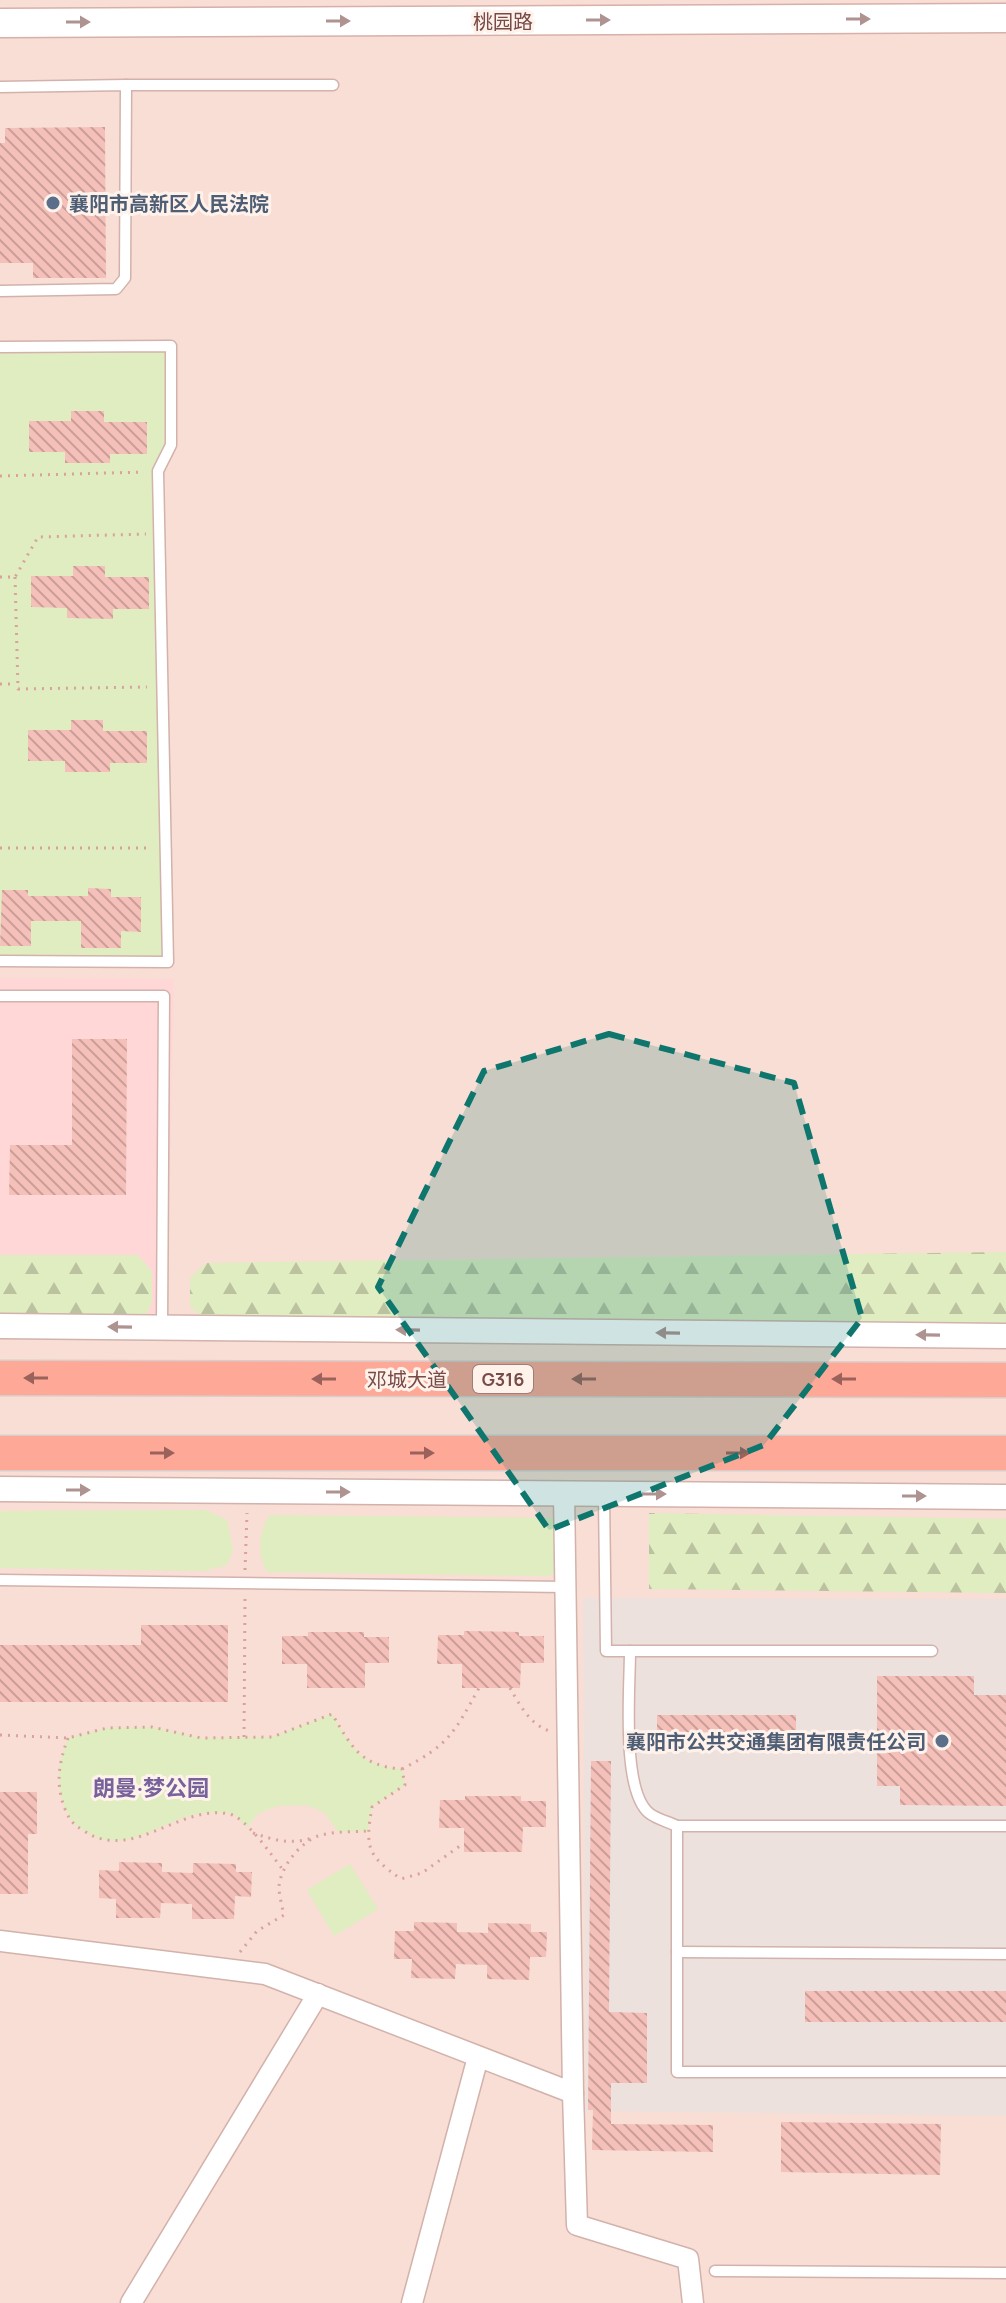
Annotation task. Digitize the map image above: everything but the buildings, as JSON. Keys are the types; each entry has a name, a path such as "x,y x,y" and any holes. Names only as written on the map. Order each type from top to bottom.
{"highway":[{"name":"邓城大道","path":"0,1378 1006,1380"},
{"path":"0,1453 1006,1453"}],"main road":[{"name":"桃园路","path":"0,23 774,10 1006,18"}],"street":[{"path":"0,1326 1006,1336"},
{"path":"604,1453 604,1494"},
{"path":"0,1489 1006,1497"},
{"path":"564,1493 577,2225 688,2259 693,2303"},
{"path":"0,1941 265,1974 573,2093"},
{"path":"131,2303 318,1994"},
{"path":"412,2303 478,2057"}],"lane":[{"path":"0,291 116,289 125,278 126,85"},
{"path":"0,87 333,85"},
{"path":"0,347 171,346 171,445 158,471 168,962 0,961"},
{"path":"0,996 164,996 162,1328"},
{"path":"604,1494 606,1651 932,1651"},
{"path":"0,1580 565,1587"},
{"path":"630,1651 630,1770 637,1794 648,1813 677,1826 1006,1826"},
{"path":"677,1826 677,2072 1006,2072"},
{"path":"677,1952 1006,1954"},
{"path":"715,2271 1006,2273"}],"path":[{"path":"0,476 158,471"},
{"path":"159,534 38,537 15,577 18,689 162,686"},
{"path":"0,577 15,577"},
{"path":"0,684 18,684"},
{"path":"0,848 166,848"},
{"path":"244,1737 248,1491"},
{"path":"0,1735 68,1738 107,1728 152,1727 201,1738 272,1737 332,1714 354,1749 380,1768 402,1769 434,1752 456,1730 479,1688"},
{"path":"510,1688 522,1709 543,1729 567,1736"},
{"path":"68,1738 58,1764 62,1801 70,1822 96,1839 121,1841 147,1835 179,1819 206,1812 233,1814 283,1870"},
{"path":"402,1769 405,1785 372,1807 367,1838 376,1861 401,1879 422,1873 464,1843"},
{"path":"253,1833 298,1843 338,1832 368,1831"},
{"path":"232,1970 243,1947 257,1931 284,1915 279,1887 283,1870 296,1853 315,1837"}],"highlighted area":[{"path":"609,1034 794,1083 862,1318 764,1445 549,1530 378,1287 484,1071"}],"shaded area":[{"path":"0,0 1006,0 1006,2303 0,2303"},
{"path":"0,978 174,979 167,1328 0,1326"},
{"path":"583,1598 1006,1599 1006,2116 586,2111"}],"green space":[{"path":"171,346 171,445 158,471 168,962 0,961 0,347"},
{"path":"1006,1252 1006,1336 216,1328 190,1307 190,1278 206,1263"},
{"path":"0,1255 138,1255 152,1271 152,1303 140,1327 0,1326"},
{"path":"205,1510 227,1520 233,1550 227,1565 204,1571 0,1568 0,1511"},
{"path":"649,1513 1006,1519 1006,1593 649,1589"},
{"path":"270,1515 552,1518 559,1525 558,1569 551,1576 267,1572 260,1543"},
{"path":"332,1714 359,1753 376,1764 402,1769 405,1785 372,1807 368,1831 338,1832 325,1813 307,1805 278,1806 259,1813 247,1827 230,1813 198,1814 134,1838 118,1841 102,1839 73,1823 60,1791 59,1774 68,1738 107,1728 152,1727 201,1738 272,1737"},
{"path":"350,1864 378,1909 334,1936 307,1890"}],"place":[{"name":"襄阳市高新区人民法院","path":"53,203"},
{"name":"襄阳市公共交通集团有限责任公司","path":"942,1741"}],"district":[{"name":"朗曼·梦公园","path":"151,1788"}]}
